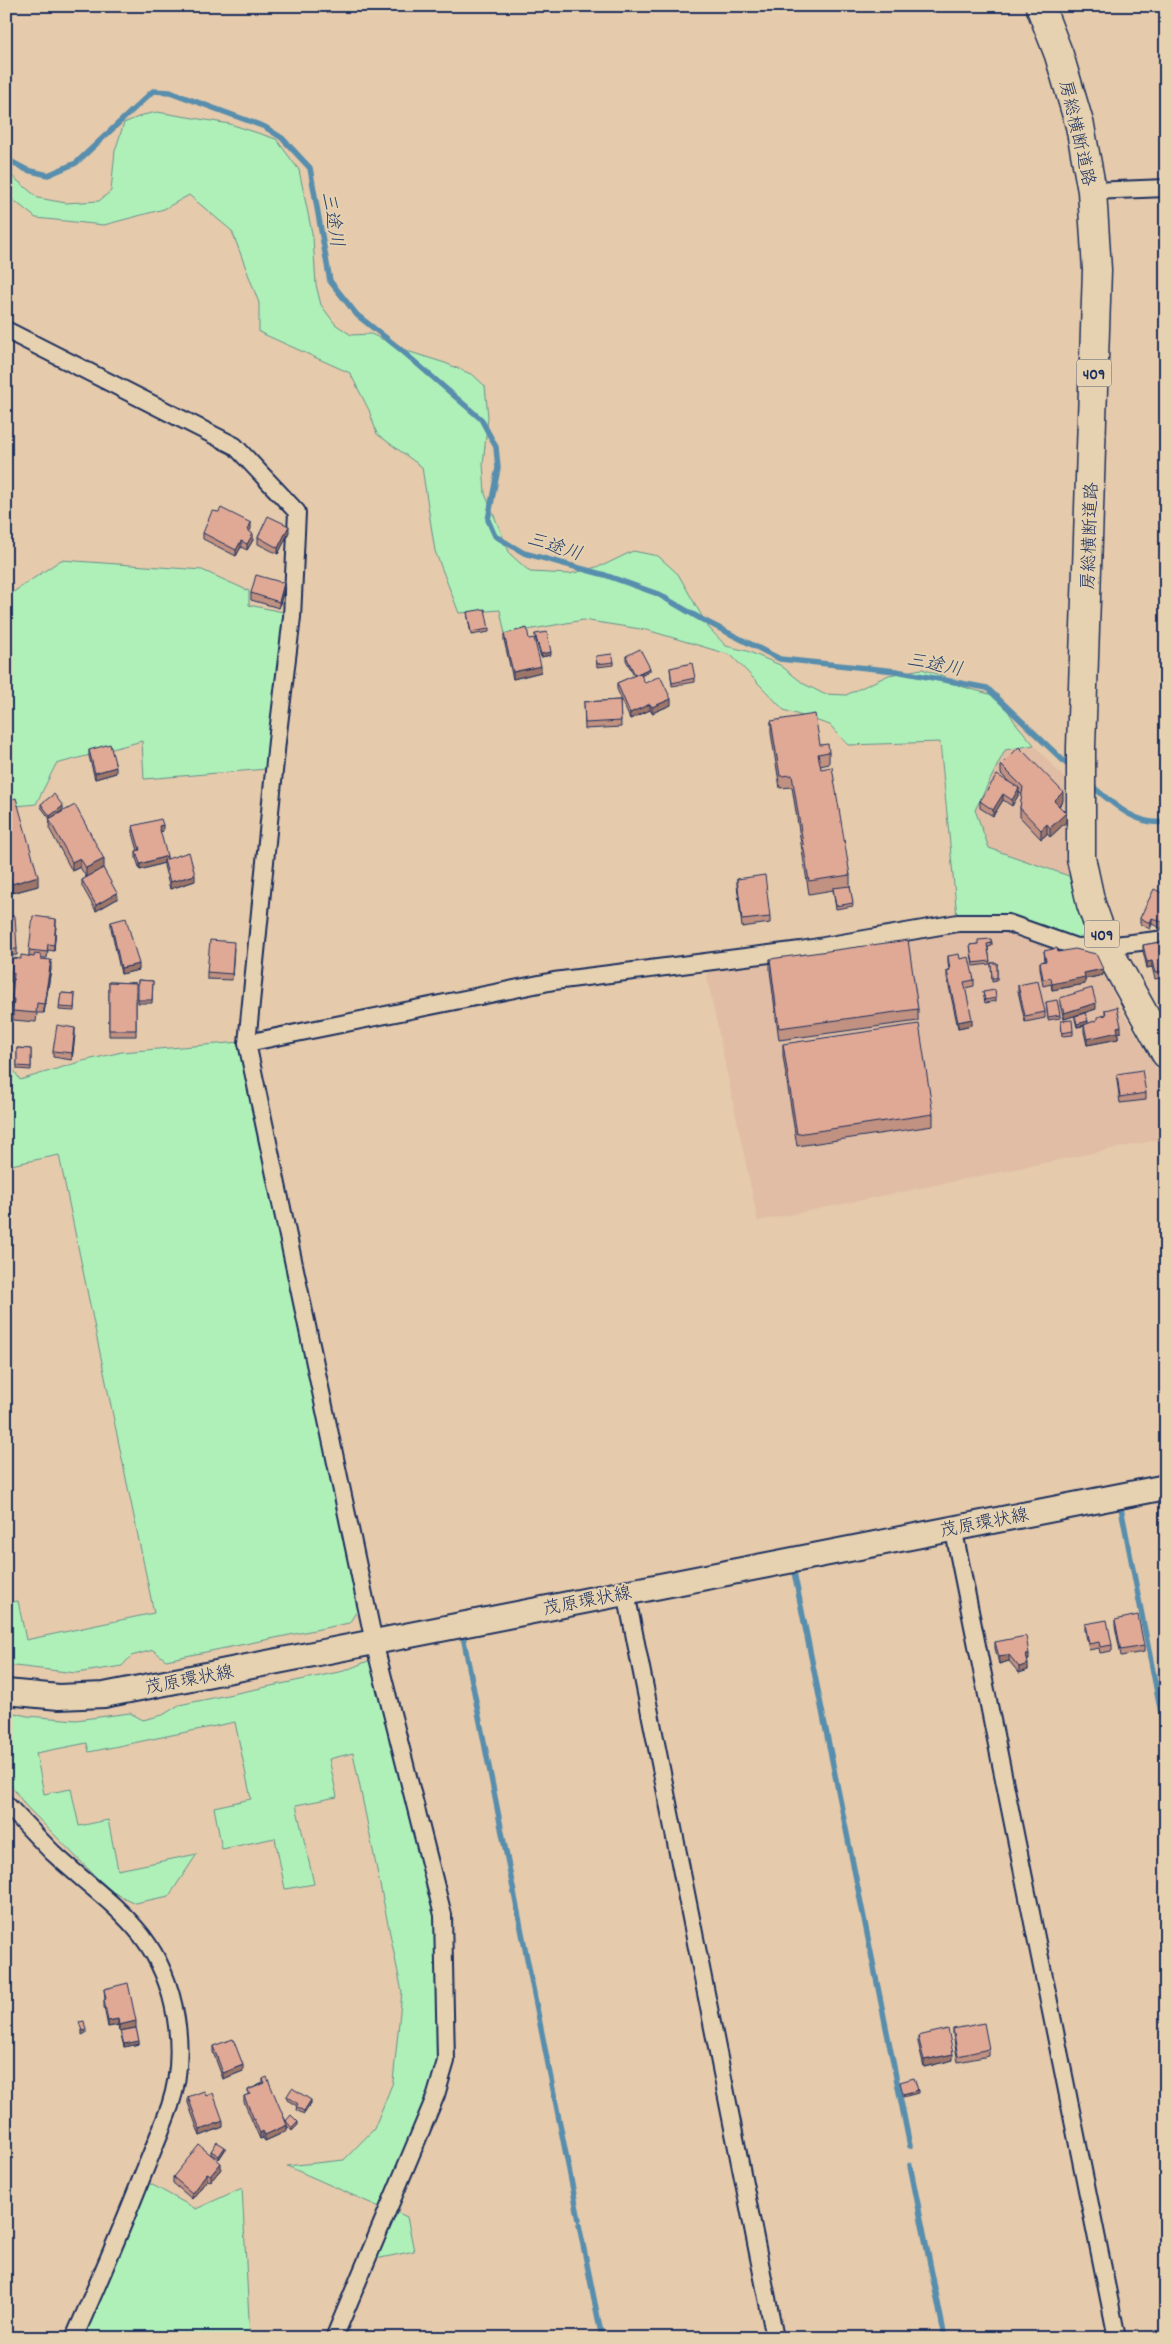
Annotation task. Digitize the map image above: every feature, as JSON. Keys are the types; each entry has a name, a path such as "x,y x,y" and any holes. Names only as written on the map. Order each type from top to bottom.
{"highway":[{"name":"房総横断道路","path":"1040,6 1059,55 1080,126 1092,191 1097,270 1081,747 1081,858 1091,904 1106,946 1166,1054"}],"main road":[{"name":"茂原環状線","path":"6,1692 59,1697 104,1695 953,1527 1166,1487"}],"street":[{"path":"1092,191 1166,188"},
{"path":"6,330 235,446 297,512 292,617 276,741 247,1043 374,1642 443,1915 446,2061 436,2095 334,2338"},
{"path":"247,1043 554,981 801,950 958,923 1008,923 1076,947 1106,946 1166,939"},
{"path":"953,1527 1117,2338"},
{"path":"626,1593 775,2338"},
{"path":"6,1804 53,1853 125,1917 142,1937 158,1963 169,1990 178,2034 176,2081 170,2105 118,2238 74,2338"}],"shaded area":[{"path":"1034,745 1064,778 1066,851 1069,876 989,848 975,809 1005,750"},
{"path":"995,927 1098,958 1119,1006 1166,1084 1166,1138 758,1221 705,967"}],"green space":[{"path":"157,112 230,124 276,139 299,170 313,238 316,285 321,305 335,324 351,335 371,334 410,352 445,363 473,375 485,386 488,417 483,464 485,494 510,554 530,572 570,574 604,565 633,551 658,556 678,574 708,627 726,646 747,651 780,665 804,684 824,694 846,695 889,675 922,669 943,676 960,686 1000,697 1014,721 1034,745 1005,750 975,810 989,848 1069,876 1087,942 957,916 940,742 848,745 830,725 784,710 731,655 647,630 583,620 505,634 500,610 459,613 435,551 422,467 377,434 369,410 350,373 259,332 259,303 232,231 189,195 164,209 104,225 36,218 6,194 6,171 38,198 66,203 99,201 111,191 115,151 124,123 143,115"},
{"path":"61,560 202,570 249,591 249,605 288,613 267,769 144,779 142,741 56,764 36,804 6,807 6,597"},
{"path":"241,1042 361,1605 349,1623 166,1660 153,1650 131,1656 122,1666 76,1673 6,1665 6,1603 18,1601 26,1640 154,1613 59,1155 6,1166 6,1057 20,1080 83,1061 122,1052"},
{"path":"373,1659 439,1918 438,2064 431,2093 384,2209 287,2166 344,2160 374,2129 393,2082 402,1992 353,1753 329,1759 337,1797 296,1805 314,1884 285,1889 275,1838 222,1849 214,1807 251,1799 235,1722 89,1752 87,1743 36,1753 44,1794 71,1789 79,1826 108,1820 118,1870 197,1854 169,1896 135,1903 110,1891 25,1805 6,1778 6,1711 27,1716 76,1720 130,1713 143,1720 163,1715 179,1705 344,1671"},
{"path":"147,2182 196,2209 242,2188 250,2338 85,2338 121,2237"},
{"path":"396,2212 407,2217 414,2251 371,2260 387,2217"}],"building":[{"path":"221,508 251,523 247,530 253,534 247,544 241,541 236,550 203,533 212,511 219,512"},
{"path":"268,516 289,526 278,548 258,537"},
{"path":"256,575 284,583 279,602 251,593"},
{"path":"485,609 489,629 471,632 467,612"},
{"path":"527,628 529,639 534,638 541,666 513,672 504,634"},
{"path":"547,632 551,652 541,654 535,634"},
{"path":"640,649 650,668 635,675 626,656"},
{"path":"612,654 614,662 597,664 596,656"},
{"path":"692,663 695,678 672,683 670,668"},
{"path":"640,673 645,683 660,676 671,699 652,707 650,704 630,713 617,683"},
{"path":"620,700 621,721 585,723 584,702"},
{"path":"815,714 820,745 828,744 829,752 818,754 821,769 832,767 850,875 809,881 792,775 780,776 771,721"},
{"path":"110,744 116,767 95,773 89,750"},
{"path":"1019,747 1063,792 1054,801 1066,813 1050,828 1047,824 1041,830 1020,808 1023,787 1001,765"},
{"path":"997,775 1019,788 1012,800 1003,794 993,810 980,801"},
{"path":"54,794 63,806 50,816 41,804"},
{"path":"16,798 38,876 12,884 6,863 6,801"},
{"path":"75,805 104,859 86,868 80,858 72,862 49,819"},
{"path":"161,819 163,825 159,826 167,856 140,864 136,851 140,850 133,826"},
{"path":"189,852 195,875 170,882 164,860"},
{"path":"103,868 117,893 96,905 82,880"},
{"path":"765,875 770,917 742,920 737,879"},
{"path":"850,886 853,903 836,906 833,888"},
{"path":"1154,889 1166,895 1166,915 1162,922 1152,918 1150,923 1140,918"},
{"path":"6,916 15,916 17,949 6,950"},
{"path":"33,916 56,919 54,945 48,944 47,952 29,950"},
{"path":"126,918 139,964 121,968 111,922"},
{"path":"991,939 992,943 987,944 990,961 973,963 970,945 978,944 978,940"},
{"path":"210,940 234,942 232,974 207,972"},
{"path":"908,940 918,1009 779,1028 770,959"},
{"path":"1166,941 1166,970 1155,973 1152,961 1147,962 1143,945"},
{"path":"1057,948 1058,952 1075,949 1096,954 1103,969 1084,973 1085,977 1052,984 1051,978 1043,979 1040,962 1046,961 1044,951"},
{"path":"35,954 41,955 41,959 51,960 44,1004 37,1003 36,1013 13,1011 14,973 11,972 12,958 21,959 21,955 34,957"},
{"path":"959,954 960,959 969,957 974,980 964,982 972,1019 958,1022 947,971 950,970 948,956"},
{"path":"991,963 997,963 997,978 992,978"},
{"path":"138,980 153,981 152,1000 138,1000"},
{"path":"1038,981 1045,1012 1025,1016 1018,985"},
{"path":"109,982 136,983 136,1030 109,1030"},
{"path":"1092,988 1096,1003 1064,1013 1060,998"},
{"path":"995,990 996,998 985,1000 983,992"},
{"path":"61,993 75,994 74,1008 59,1007"},
{"path":"1057,1000 1060,1015 1048,1017 1046,1002"},
{"path":"1117,1007 1121,1026 1117,1027 1118,1032 1087,1039 1084,1025 1097,1020 1097,1017 1106,1015 1105,1010"},
{"path":"1085,1013 1088,1021 1077,1024 1075,1016"},
{"path":"1072,1020 1073,1031 1062,1033 1061,1021"},
{"path":"919,1024 933,1114 797,1134 783,1044"},
{"path":"57,1025 75,1028 72,1053 53,1051"},
{"path":"17,1048 31,1049 31,1067 17,1066"},
{"path":"1142,1070 1146,1093 1120,1097 1117,1074"},
{"path":"1138,1615 1144,1646 1121,1650 1115,1620"},
{"path":"1107,1620 1112,1645 1100,1647 1099,1642 1089,1644 1085,1624"},
{"path":"1026,1636 1029,1654 1026,1654 1028,1664 1019,1667 1009,1655 999,1657 995,1642"},
{"path":"128,1983 136,2021 119,2025 118,2019 108,2021 104,1989"},
{"path":"84,2021 86,2030 82,2031 79,2022"},
{"path":"984,2023 989,2049 958,2056 953,2029"},
{"path":"136,2028 139,2041 124,2044 120,2031"},
{"path":"948,2029 953,2054 924,2060 918,2036"},
{"path":"233,2039 243,2065 223,2073 213,2046"},
{"path":"267,2077 287,2125 265,2135 263,2131 260,2133 244,2096 250,2094 248,2090 265,2083 263,2079"},
{"path":"914,2078 918,2090 903,2094 900,2082"},
{"path":"292,2088 311,2100 304,2111 296,2107 298,2104 287,2096"},
{"path":"204,2091 206,2096 213,2093 223,2121 200,2130 188,2097"},
{"path":"291,2115 298,2122 292,2128 286,2121"},
{"path":"217,2142 225,2147 219,2156 211,2151"},
{"path":"199,2145 221,2163 211,2175 207,2173 192,2193 173,2177"}],"waterway":[{"name":"三途川","path":"6,154 10,161 27,170 48,175 76,163 153,91 170,92 265,127 282,138 310,168 330,281 357,315 400,349 481,419 496,447 498,468 488,520 495,536 524,553 605,575 658,594 701,619 780,659 896,671 987,688 1071,768"},
{"name":"三途川","path":"1090,784 1124,811 1144,820 1166,822"},
{"path":"1120,1503 1166,1738"},
{"path":"793,1567 910,2146"},
{"path":"462,1631 579,2220"},
{"path":"910,2165 945,2338"},
{"path":"579,2225 602,2338"}]}
